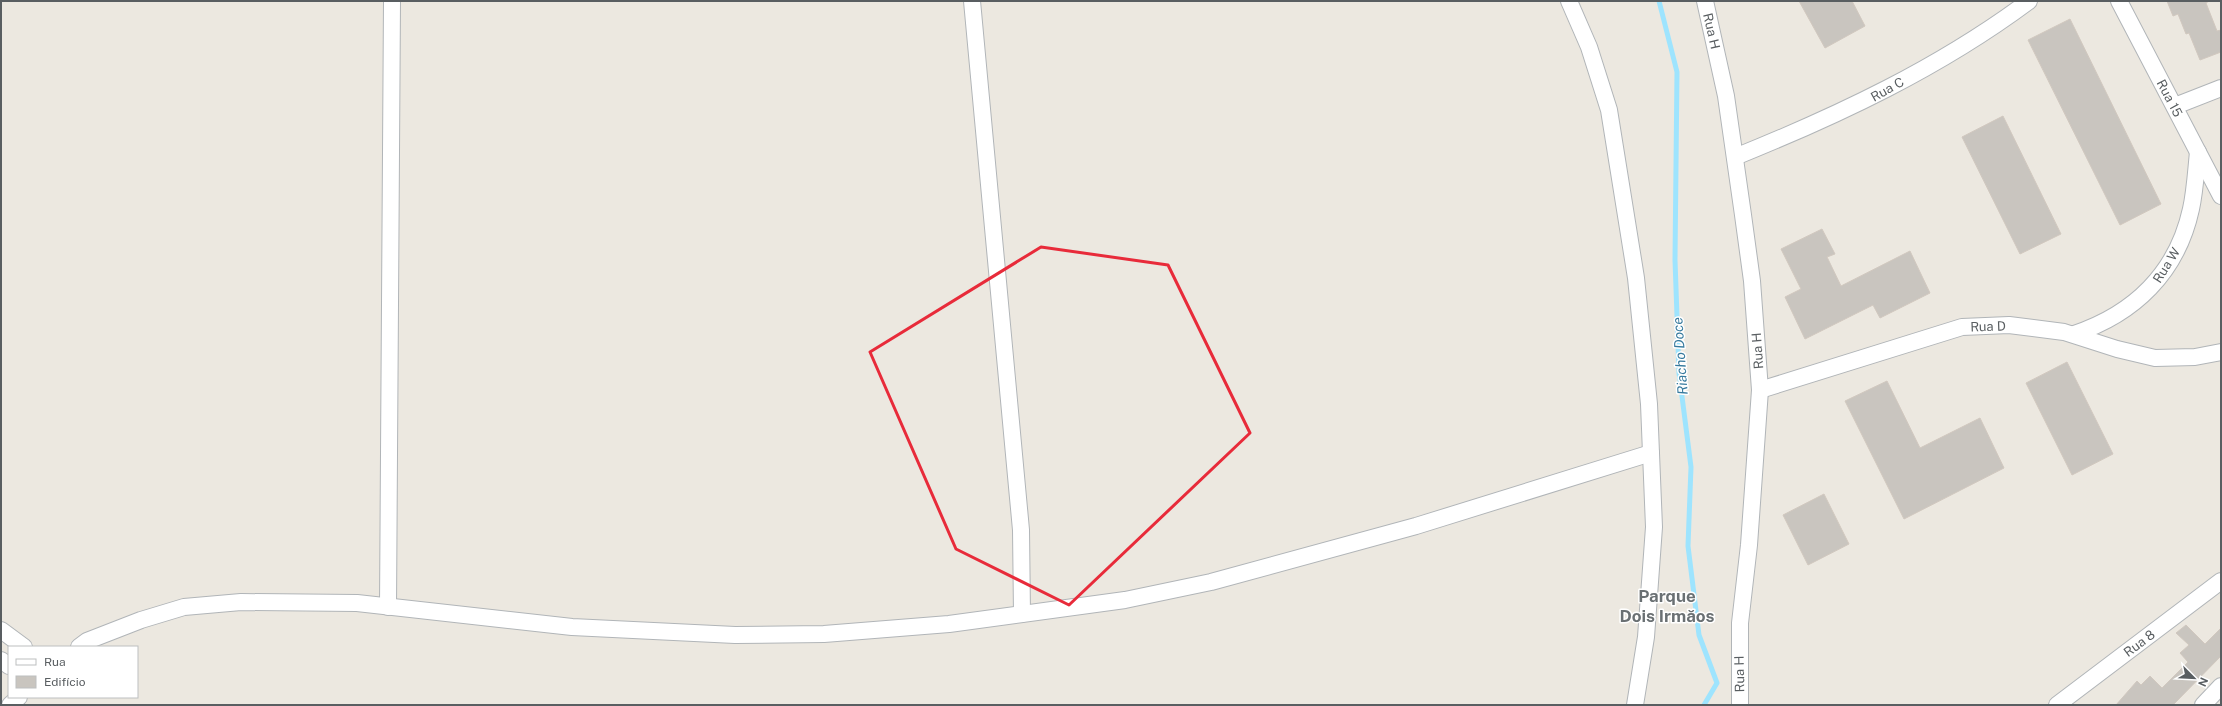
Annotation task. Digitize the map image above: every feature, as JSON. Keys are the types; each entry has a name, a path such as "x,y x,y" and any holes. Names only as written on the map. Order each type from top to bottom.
{"street":[{"path":"388,607 392,1"},
{"path":"972,1 1021,530 1022,614"},
{"path":"1569,1 1590,48 1609,110 1636,278 1649,404 1654,527 1646,637 1635,705"},
{"name":"Rua H","path":"1705,1 1726,96 1735,157 1752,281 1760,390 1749,545 1740,623 1740,705"},
{"name":"Rua C","path":"1735,157 1864,102 1944,57 2003,20 2029,1"},
{"name":"Rua 15","path":"2119,1 2221,196"},
{"path":"2175,106 2221,88"},
{"name":"Rua W","path":"2074,334 2096,327 2116,316 2152,288 2166,269 2179,244 2191,209 2198,152"},
{"name":"Rua D","path":"1760,390 1962,327 2009,325 2036,327 2074,334 2117,349 2155,358 2189,357 2221,352"},
{"path":"80,646 87,641 141,620 184,607 241,602 283,601 357,603 572,627 734,635 840,632 949,624 1125,600 1211,582 1416,526 1651,453"},
{"name":"Rua 8","path":"2057,705 2221,581"},
{"path":"1,630 23,646"},
{"path":"2204,705 2221,686"},
{"path":"10,705 18,698"}],"highlighted area":[{"path":"1041,247 1168,265 1250,433 1069,605 956,549 870,352"}],"building":[{"path":"1799,1 1852,1 1865,26 1825,48"},
{"path":"2167,1 2209,1 2206,3 2217,31 2221,30 2221,52 2200,60 2189,33 2186,34 2178,14 2173,16"},
{"path":"2070,19 2161,204 2120,225 2028,40"},
{"path":"2003,116 2061,234 2020,254 1962,137"},
{"path":"1822,229 1835,254 1827,257 1841,286 1910,251 1930,293 1880,318 1873,305 1805,339 1785,297 1801,289 1781,249"},
{"path":"2067,362 2113,454 2072,475 2026,383"},
{"path":"1887,381 1920,448 1980,418 2004,468 1904,519 1845,401"},
{"path":"1824,494 1849,544 1808,565 1783,515"},
{"path":"2186,625 2205,644 2221,628 2221,656 2173,705 2116,705 2137,681 2141,685 2150,676 2162,688 2188,662 2180,653 2189,645 2176,633"}],"waterway":[{"name":"Riacho Doce","path":"1659,1 1677,72 1675,260 1679,373 1691,467 1688,546 1699,635 1717,683 1704,705"}],"district":[{"name":"Parque Dois Irmăos","path":"1667,606"}]}
